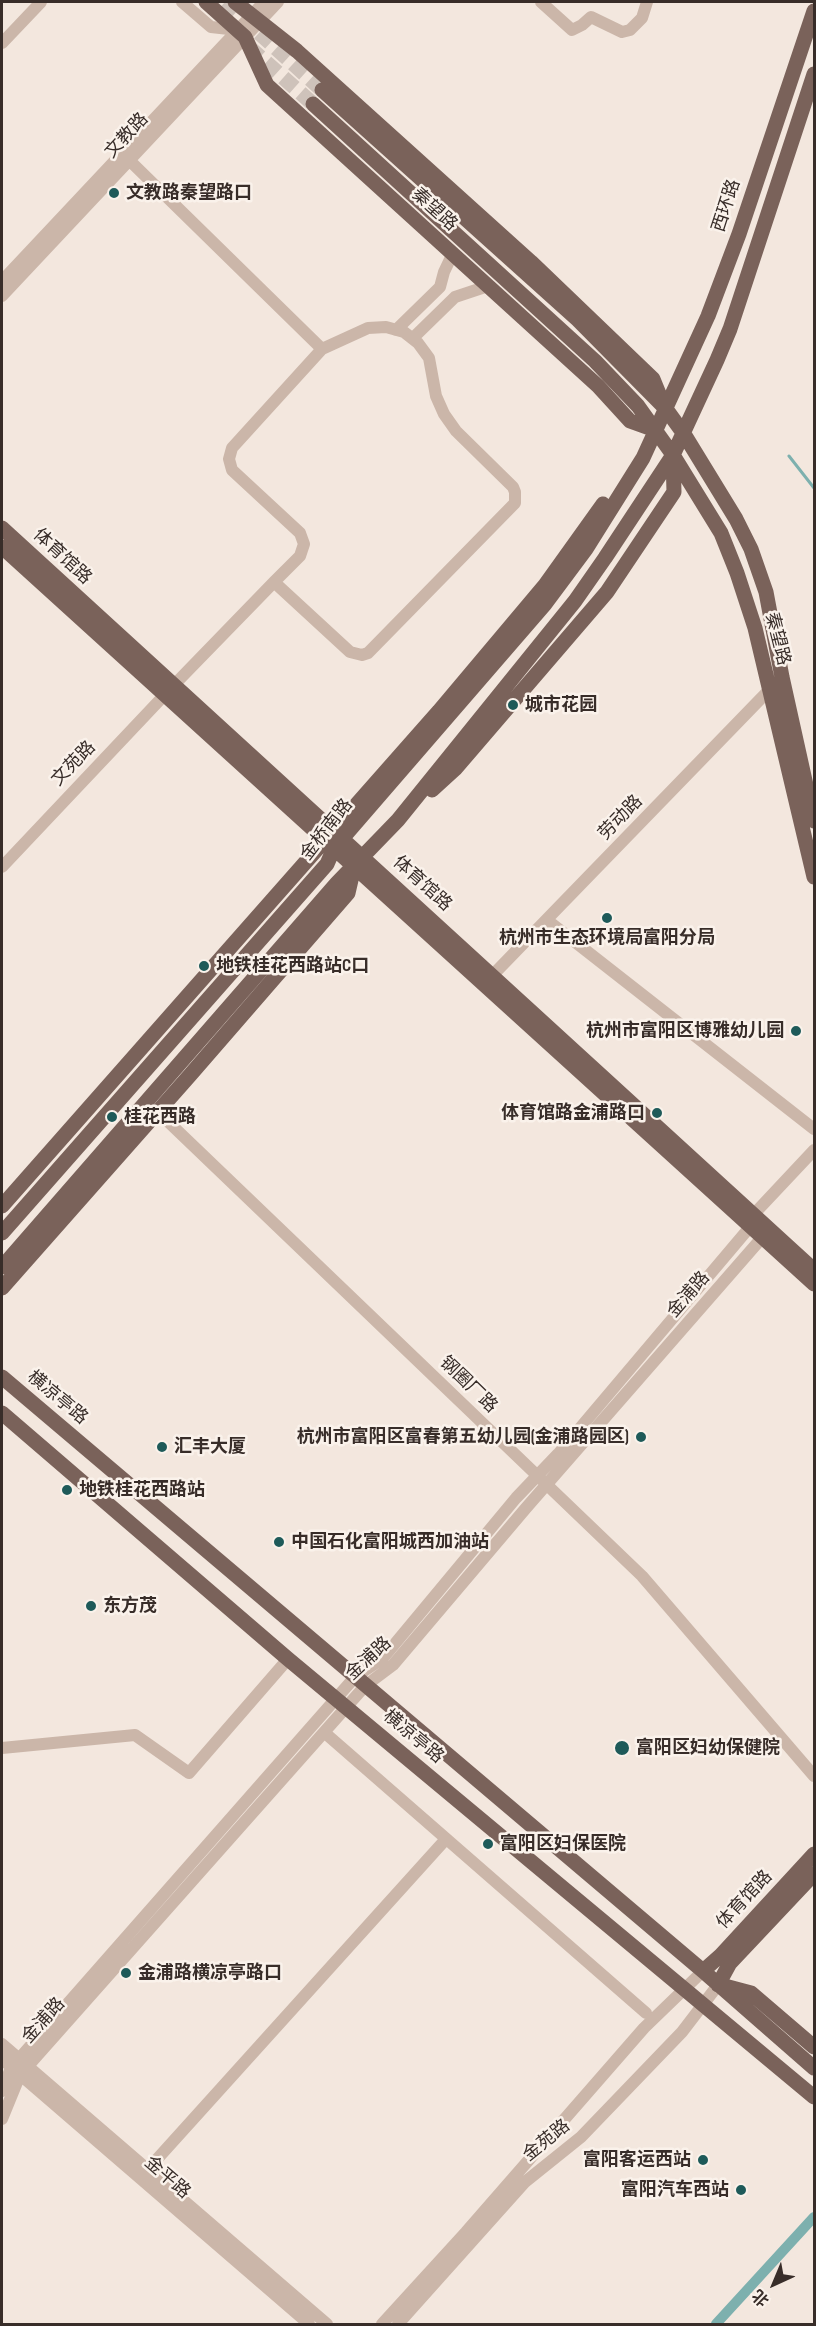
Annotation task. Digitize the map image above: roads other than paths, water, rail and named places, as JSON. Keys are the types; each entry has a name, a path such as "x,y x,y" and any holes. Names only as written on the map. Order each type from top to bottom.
{"main road":[{"name":"秦望路","path":"206,2 242,34 267,85 598,386 630,421 654,430"},
{"name":"秦望路","path":"235,2 254,12 548,278 652,379 666,409"},
{"name":"西环路","path":"666,409 708,316 739,234 814,11"},
{"path":"398,820 575,601 673,455 730,329 814,74"},
{"name":"秦望路","path":"322,90 578,320 666,409 684,434 736,519 751,549 766,592 814,821"},
{"name":"秦望路","path":"313,104 596,361 638,406 673,455 721,533 737,573 755,628 814,877"},
{"name":"金桥南路","path":"2,1206 545,604 586,549 643,458 654,430 666,409"},
{"path":"2,1268 358,861 398,820 455,769 607,592 674,492 673,455"},
{"name":"体育馆路","path":"2,528 169,691"},
{"name":"体育馆路","path":"2,547 169,691 754,1219 814,1284"},
{"name":"金桥南路","path":"2,1233 327,864 334,839"},
{"path":"2,1288 348,893 358,861"},
{"path":"210,1050 218,1020"},
{"path":"135,1056 164,1048"},
{"name":"体育馆路","path":"767,1233 814,1270"},
{"name":"横凉亭路","path":"2,1377 703,1971 814,2068"},
{"name":"横凉亭路","path":"2,1413 288,1659 809,2092 814,2104"},
{"name":"体育馆路","path":"703,1971 722,1955 814,1854"},
{"name":"体育馆路","path":"718,1985 730,1963 814,1874"},
{"name":"横凉亭路","path":"718,1985 751,1994 814,2047"}],"street":[{"path":"2,42 40,2"},
{"path":"182,2 211,27 242,34"},
{"name":"文教路","path":"2,296 242,34 254,12 264,2"},
{"name":"文教路","path":"254,12 278,2"},
{"path":"541,2 572,30 591,17 622,32 630,30 642,18 647,2"},
{"name":"文教路","path":"2,281 242,34"},
{"path":"129,160 322,349 368,328 387,327 413,338 429,358 436,396 444,414 456,431 513,487 515,492 515,503 368,653 356,655 350,652 274,582"},
{"path":"396,330 440,287 453,254"},
{"path":"413,338 454,297 488,286"},
{"name":"文苑路","path":"2,867 300,556 303,551 303,538 300,533 232,470 229,453 322,349"},
{"name":"劳动路","path":"489,979 782,677"},
{"path":"547,920 814,1129"},
{"name":"钢圈厂路","path":"158,1112 642,1576 814,1776"},
{"name":"金浦路","path":"542,1481 558,1454 814,1150"},
{"name":"金浦路","path":"2,2091 20,2067 360,1682 393,1665 542,1481 767,1233"},
{"path":"2,1748 135,1735 189,1773 288,1659"},
{"name":"金浦路","path":"2,2119 20,2067 325,1733 342,1703"},
{"path":"325,1733 646,2013"},
{"path":"143,2174 446,1839"},
{"path":"382,2325 644,2028 703,1971"},
{"name":"金苑路","path":"398,2325 525,2182 581,2137 682,2032 718,1985"},
{"path":"2,2044 20,2067"},
{"name":"金平路","path":"2,2059 20,2067 143,2174 309,2325"},
{"name":"金平路","path":"143,2174 327,2325"}],"waterway":[{"path":"789,456 814,488"},
{"path":"716,2324 814,2217"}],"tunnel":[{"path":"225,2 322,90"},
{"path":"249,47 313,104"}],"place":[{"name":"文教路秦望路口","path":"114,193"},
{"name":"城市花园","path":"513,705"},
{"name":"杭州市生态环境局富阳分局","path":"607,918"},
{"name":"地铁桂花西路站C口","path":"204,966"},
{"name":"杭州市富阳区博雅幼儿园","path":"796,1031"},
{"name":"体育馆路金浦路口","path":"657,1113"},
{"name":"桂花西路","path":"112,1117"},
{"name":"杭州市富阳区富春第五幼儿园(金浦路园区)","path":"641,1437"},
{"name":"汇丰大厦","path":"162,1447"},
{"name":"地铁桂花西路站","path":"67,1490"},
{"name":"中国石化富阳城西加油站","path":"279,1542"},
{"name":"东方茂","path":"91,1606"},
{"name":"富阳区妇幼保健院","path":"622,1748"},
{"name":"富阳区妇保医院","path":"488,1844"},
{"name":"金浦路横凉亭路口","path":"126,1973"},
{"name":"富阳客运西站","path":"703,2160"},
{"name":"富阳汽车西站","path":"741,2190"}]}
